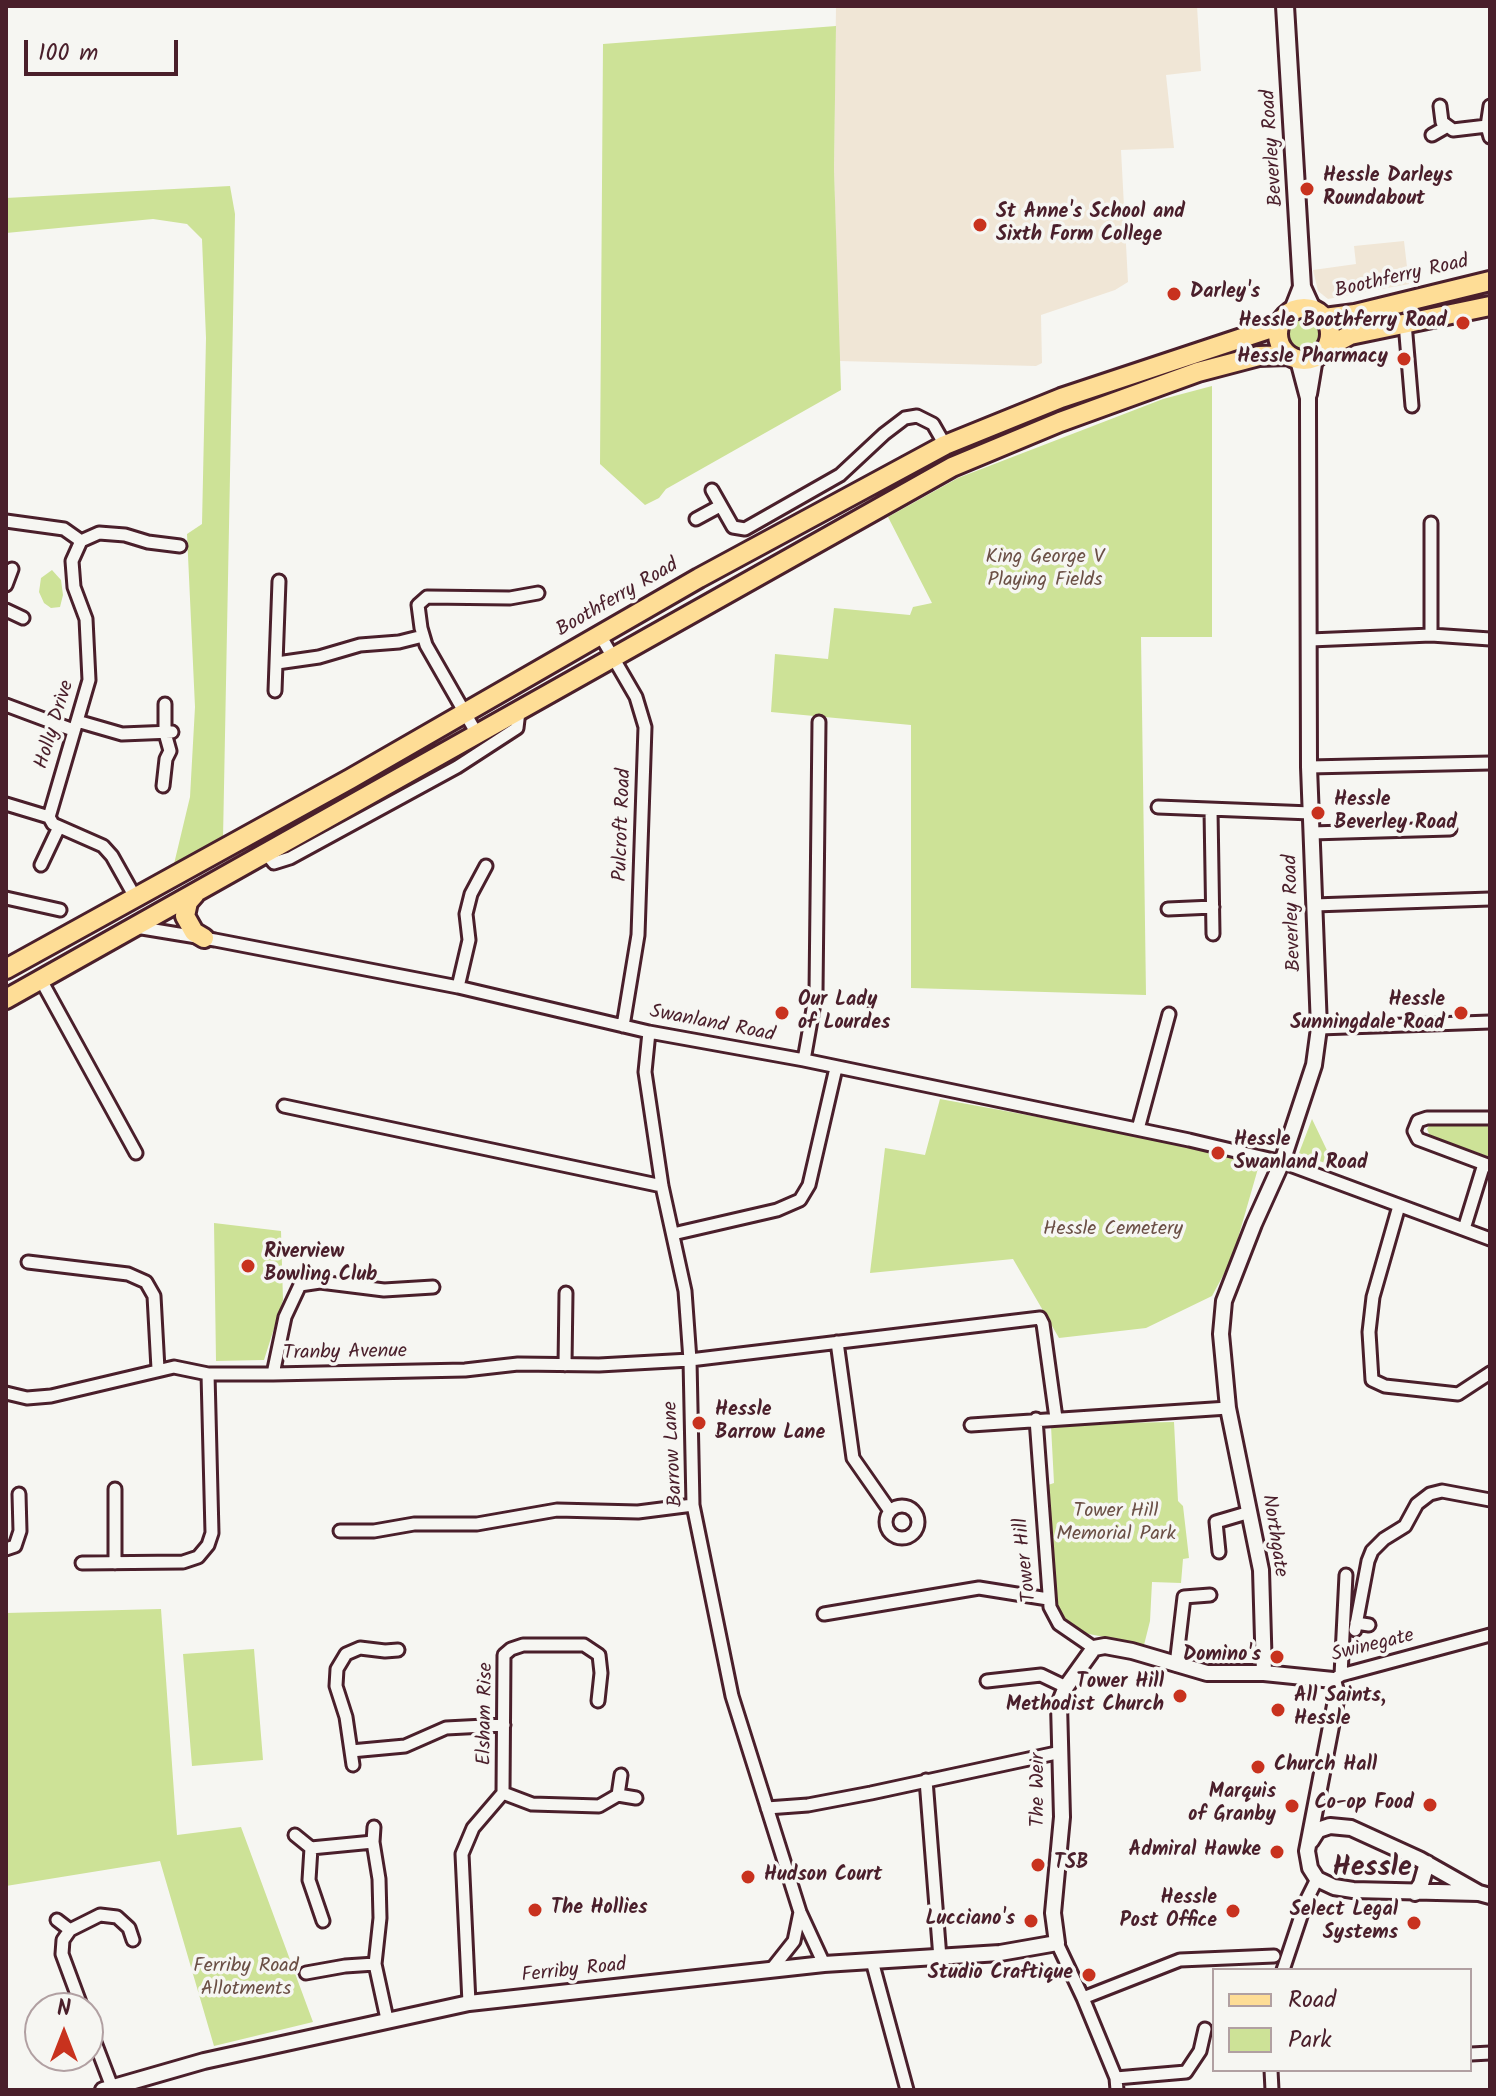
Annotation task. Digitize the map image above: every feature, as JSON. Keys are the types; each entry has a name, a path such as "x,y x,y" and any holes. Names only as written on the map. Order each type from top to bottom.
{"main road":[{"name":"Beverley Road","path":"1285,6 1302,287 1310,312"},
{"name":"Boothferry Road","path":"1310,312 1355,314 1490,281"},
{"path":"6,999 952,467 1060,422 1198,372 1259,356 1307,355 1350,335 1490,306"},
{"path":"1310,312 1330,332 1307,355 1278,342 1278,326 1282,319 1310,312"},
{"name":"Boothferry Road","path":"6,969 699,578 945,445 1061,398 1278,326"},
{"path":"197,891 188,902 185,916 194,932 204,938"}],"street":[{"path":"1440,106 1442,122 1446,127 1488,132 1490,106"},
{"path":"1432,135 1446,127"},
{"path":"1405,323 1412,406"},
{"name":"Beverley Road","path":"1228,1408 1221,1334 1224,1301 1282,1162 1314,1065 1319,1028 1309,767 1307,355"},
{"path":"712,490 733,527 745,529 840,475 905,418 917,416 933,424 945,445"},
{"path":"696,519 720,506"},
{"path":"6,521 64,529 81,541 99,533 180,546"},
{"path":"1431,523 1431,635"},
{"name":"Holly Drive","path":"49,817 89,680 86,619 72,573 73,555 81,541"},
{"path":"6,585 12,569"},
{"path":"275,691 279,581"},
{"path":"477,734 423,636 418,608 424,598 510,598 538,593"},
{"path":"6,610 23,618"},
{"name":"Pulcroft Road","path":"600,635 636,697 645,727 638,935 623,1026"},
{"path":"1310,640 1431,635 1490,639"},
{"path":"277,663 319,657 360,645 399,642 423,636"},
{"path":"163,786 170,751 165,704"},
{"path":"6,705 75,725 122,734 168,733"},
{"path":"265,852 274,863 290,858 457,767 517,728 519,711"},
{"path":"804,1060 816,992 819,722"},
{"path":"1309,767 1490,763"},
{"path":"6,804 49,817 53,824 103,846 135,897"},
{"path":"1158,807 1311,813"},
{"path":"1211,810 1213,934"},
{"path":"41,865 59,827"},
{"path":"1311,833 1450,829"},
{"path":"458,987 469,940 466,914 471,894 486,866"},
{"path":"6,898 60,910"},
{"path":"1314,905 1490,899"},
{"path":"1168,909 1213,907"},
{"name":"Swanland Road","path":"135,927 458,987 649,1032 804,1060 1282,1162 1490,1239"},
{"path":"41,980 136,1153"},
{"path":"1138,1129 1169,1014"},
{"path":"1319,1028 1490,1022"},
{"name":"Barrow Lane","path":"649,1032 645,1072 662,1186 685,1291 690,1360 693,1505 732,1696 800,1912 824,1964"},
{"path":"673,1234 777,1210 800,1200 809,1185 836,1068"},
{"path":"284,1106 662,1186"},
{"path":"1464,1229 1487,1165 1418,1139 1414,1131 1418,1121 1427,1118 1490,1118"},
{"path":"1399,1206 1373,1297 1369,1332 1372,1380 1385,1386 1458,1394 1490,1373"},
{"path":"28,1262 117,1272 146,1282 154,1296 158,1369"},
{"path":"273,1374 285,1317 300,1285 320,1282 384,1290 433,1287"},
{"path":"565,1365 566,1293"},
{"name":"Tranby Avenue","path":"6,1393 27,1398 51,1396 174,1367 208,1374 273,1374 465,1370 518,1364 690,1360 1040,1318 1056,1418"},
{"path":"837,1342 853,1458 890,1511"},
{"path":"82,1563 183,1562 198,1557 208,1545 212,1533 208,1374"},
{"path":"971,1425 1228,1408"},
{"name":"Northgate","path":"1228,1408 1261,1570 1264,1673"},
{"name":"Tower Hill","path":"1036,1419 1048,1599 1059,1624 1094,1648 1105,1646 1132,1651 1207,1673 1264,1673"},
{"path":"115,1489 115,1563"},
{"path":"1360,1626 1372,1551 1405,1526 1417,1504 1430,1494 1442,1491 1490,1500"},
{"path":"6,1549 15,1546 20,1531 19,1494"},
{"path":"340,1531 374,1531 414,1524 477,1524 557,1510 638,1512 693,1505"},
{"path":"1219,1552 1216,1522 1250,1512"},
{"path":"1346,1575 1337,1695 1308,1844 1310,1868 1317,1879 1334,1887 1353,1890 1485,1894"},
{"path":"824,1614 979,1588 1048,1599"},
{"path":"1176,1665 1184,1597 1210,1595"},
{"name":"Swinegate","path":"1264,1673 1337,1678 1490,1635"},
{"name":"Elsham Rise","path":"469,2003 462,1854 473,1828 503,1793 504,1655 523,1645 584,1645 599,1655 598,1701"},
{"path":"353,1765 346,1717 336,1686 337,1669 346,1654 360,1648 398,1650"},
{"name":"The Weir","path":"1057,1943 1053,1913 1062,1817 1059,1704 1066,1687 1094,1648"},
{"path":"987,1681 1041,1675 1066,1687"},
{"path":"351,1751 405,1746 446,1728 504,1725"},
{"path":"767,1808 808,1805 1061,1752"},
{"path":"618,1795 621,1775"},
{"path":"926,1780 940,1958"},
{"path":"503,1793 532,1804 599,1806 618,1795 636,1798"},
{"path":"1315,1818 1330,1826 1351,1828 1485,1894"},
{"path":"1308,1844 1318,1830 1330,1826"},
{"path":"374,1827 380,1918 375,1964 387,2019"},
{"path":"295,1835 311,1848 373,1842"},
{"path":"311,1848 309,1880 323,1921"},
{"path":"1415,1893 1427,1863"},
{"path":"1284,1968 1306,1901 1317,1879"},
{"path":"76,1992 62,1954 63,1940 70,1930 100,1915 119,1911 133,1940"},
{"path":"771,1970 794,1941 800,1912"},
{"path":"57,1920 70,1930"},
{"path":"1057,1943 1083,1998 1116,2084 1186,2072 1200,2051 1205,2029"},
{"name":"Ferriby Road","path":"108,2089 204,2061 469,2003 824,1964 1000,1953 1057,1943"},
{"path":"1083,1998 1180,1960 1274,1956"},
{"path":"872,1961 907,2090"},
{"path":"306,1973 375,1964"}],"shaded area":[{"name":"St Anne's School and Sixth Form College","path":"836,6 1197,6 1201,71 1166,75 1174,148 1121,150 1128,282 1115,290 1041,315 1042,363 1036,366 839,361 834,169"},
{"path":"1404,241 1409,284 1328,299 1318,291 1313,270 1356,264 1354,246"}],"green space":[{"path":"836,26 834,169 841,390 666,489 659,498 645,505 600,464 603,44"},
{"path":"230,186 235,214 223,839 174,864 190,797 195,707 187,534 202,524 206,338 202,239 187,224 153,219 6,233 6,198"},
{"path":"1303,316 1316,322 1322,335 1316,348 1303,354 1290,348 1284,335 1290,322"},
{"name":"King George V Playing Fields","path":"1212,386 1212,637 1141,637 1146,995 911,988 911,725 771,712 775,654 828,659 834,608 910,615 913,607 932,603 888,517 958,478 1163,399"},
{"path":"52,570 61,580 63,595 60,607 51,608 44,603 39,592 41,578"},
{"name":"Hessle Cemetery","path":"940,1099 1261,1158 1232,1259 1212,1296 1146,1328 1059,1338 1013,1259 870,1273 885,1148 925,1155"},
{"path":"1312,1119 1335,1167 1299,1153"},
{"path":"1490,1123 1490,1157 1430,1136 1427,1129 1430,1124"},
{"name":"Riverview Bowling Club","path":"214,1223 281,1231 283,1300 264,1360 216,1361"},
{"name":"Tower Hill Memorial Park","path":"1174,1422 1178,1501 1183,1506 1189,1558 1183,1559 1181,1583 1152,1582 1150,1621 1144,1645 1084,1633 1066,1624 1058,1615 1050,1574 1045,1486 1054,1483 1051,1426"},
{"name":"Ferriby Road Allotments","path":"161,1609 177,1835 241,1827 313,2022 214,2046 160,1861 6,1886 6,1613"},
{"path":"254,1649 263,1760 192,1766 183,1654"}],"place":[{"name":"Hessle Darleys Roundabout","path":"1307,189"},
{"name":"St Anne's School and Sixth Form College","path":"980,225"},
{"name":"Darley's","path":"1174,294"},
{"name":"Hessle Boothferry Road","path":"1463,323"},
{"name":"Hessle Pharmacy","path":"1404,359"},
{"name":"Hessle Beverley Road","path":"1318,813"},
{"name":"Our Lady of Lourdes","path":"782,1013"},
{"name":"Hessle Sunningdale Road","path":"1461,1013"},
{"name":"Hessle Swanland Road","path":"1218,1153"},
{"name":"Riverview Bowling Club","path":"248,1266"},
{"name":"Hessle Barrow Lane","path":"699,1423"},
{"name":"Domino's","path":"1277,1657"},
{"name":"Tower Hill Methodist Church","path":"1180,1696"},
{"name":"All Saints, Hessle","path":"1278,1710"},
{"name":"Church Hall","path":"1258,1767"},
{"name":"Co-op Food","path":"1430,1805"},
{"name":"Marquis of Granby","path":"1292,1806"},
{"name":"Admiral Hawke","path":"1277,1852"},
{"name":"TSB","path":"1038,1865"},
{"name":"Hudson Court","path":"748,1877"},
{"name":"The Hollies","path":"535,1910"},
{"name":"Hessle Post Office","path":"1233,1911"},
{"name":"Lucciano's","path":"1031,1921"},
{"name":"Select Legal Systems","path":"1414,1923"},
{"name":"Studio Craftique","path":"1089,1975"}],"district":[{"name":"Hessle","path":"1372,1870"}]}
